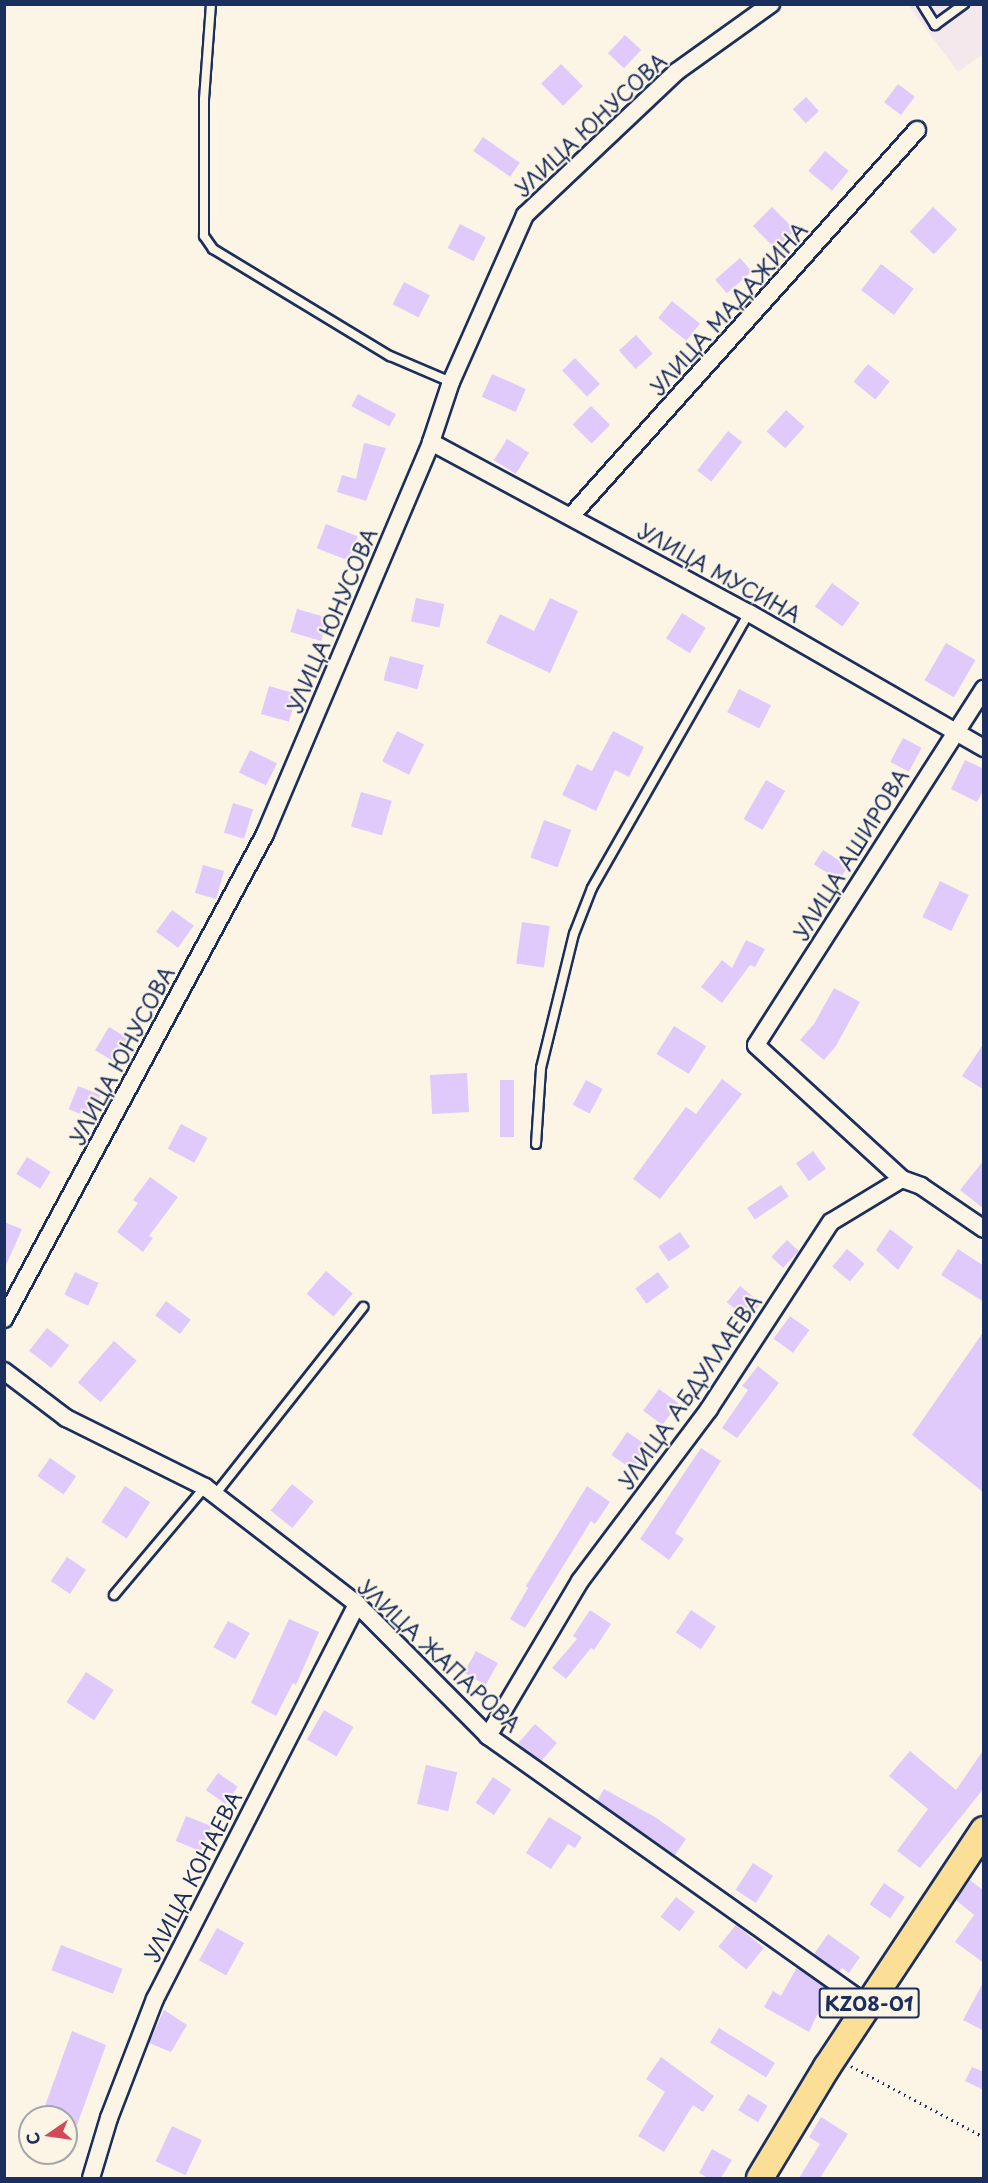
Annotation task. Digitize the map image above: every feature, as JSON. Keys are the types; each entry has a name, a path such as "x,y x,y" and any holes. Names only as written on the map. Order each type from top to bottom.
{"main road":[{"name":"KZ08-01","path":"760,2178 834,2056 984,1830"}],"street":[{"name":"УЛИЦА ЮНУСОВА","path":"4,1318 265,834 431,442 451,382 525,215 676,72 771,4"},
{"name":"УЛИЦА МАДАЖИНА","path":"572,515 917,130"},
{"name":"УЛИЦА МУСИНА","path":"431,442 572,515 749,613 984,748"},
{"name":"УЛИЦА АШИРОВА","path":"902,1179 756,1045 954,731 984,689"},
{"path":"902,1179 921,1186 984,1229"},
{"name":"УЛИЦА АБДУЛЛАЕВА","path":"488,1736 580,1581 709,1409 831,1222 902,1179"},
{"name":"УЛИЦА ЖАПАРОВА","path":"4,1371 66,1418 209,1491 357,1604 488,1736 868,2004"},
{"name":"УЛИЦА КОНАЕВА","path":"90,2178 109,2118 155,1999 357,1604"}],"lane":[{"path":"211,4 204,99 204,236 213,249 390,356 451,382"},
{"path":"922,4 935,25 964,4"},
{"path":"536,1144 542,1068 574,934 592,888 749,613"},
{"path":"114,1595 209,1491 363,1307"}],"path":[{"path":"834,2056 984,2138"}],"shaded area":[{"path":"908,5 983,5 983,54 958,72"}],"building":[{"path":"625,35 641,50 624,68 608,53"},
{"path":"561,64 583,86 563,106 541,84"},
{"path":"898,84 915,97 901,115 884,102"},
{"path":"806,97 819,111 806,123 793,109"},
{"path":"483,137 520,163 510,177 473,151"},
{"path":"825,151 849,171 832,191 808,171"},
{"path":"772,207 795,230 776,249 753,226"},
{"path":"933,207 957,230 934,254 910,232"},
{"path":"460,224 486,237 474,261 448,248"},
{"path":"740,258 752,272 727,293 715,280"},
{"path":"881,264 914,289 894,315 861,290"},
{"path":"404,282 430,295 418,317 393,304"},
{"path":"672,301 700,324 686,341 658,318"},
{"path":"636,335 653,354 636,369 619,350"},
{"path":"575,358 600,384 587,396 562,371"},
{"path":"868,364 890,382 875,399 854,382"},
{"path":"492,374 526,389 516,412 482,397"},
{"path":"358,394 396,414 389,427 351,406"},
{"path":"591,406 610,425 592,443 573,424"},
{"path":"786,410 805,427 785,448 767,432"},
{"path":"728,431 742,442 711,481 697,470"},
{"path":"507,439 529,453 516,474 494,460"},
{"path":"364,443 386,448 366,501 337,492 342,475 356,479"},
{"path":"326,524 358,536 348,560 317,548"},
{"path":"832,583 860,603 842,626 815,606"},
{"path":"416,598 444,604 439,628 411,621"},
{"path":"550,598 578,611 550,673 486,643 500,614 534,631"},
{"path":"297,609 328,618 321,641 290,632"},
{"path":"682,613 706,628 690,653 666,638"},
{"path":"946,643 975,660 954,697 924,680"},
{"path":"390,656 424,665 417,689 384,680"},
{"path":"269,686 297,694 289,722 261,714"},
{"path":"739,689 771,705 759,729 727,712"},
{"path":"397,731 424,744 409,775 382,762"},
{"path":"613,731 644,747 629,777 615,770 596,811 562,795 577,764 592,771"},
{"path":"903,738 922,748 909,772 890,762"},
{"path":"250,750 277,763 266,786 239,772"},
{"path":"965,760 984,769 984,789 977,802 951,789"},
{"path":"766,780 785,791 763,830 744,819"},
{"path":"361,792 392,801 382,835 351,827"},
{"path":"233,803 253,809 244,839 224,833"},
{"path":"544,820 571,830 558,868 530,858"},
{"path":"823,850 848,866 839,881 814,864"},
{"path":"203,865 224,871 216,899 195,893"},
{"path":"940,881 969,895 951,931 922,917"},
{"path":"172,910 194,926 178,948 156,932"},
{"path":"522,922 550,926 544,967 516,964"},
{"path":"746,940 765,949 755,967 750,965 722,1003 701,987 722,960 732,968"},
{"path":"834,988 860,1002 836,1046 824,1060 800,1040 814,1024"},
{"path":"674,1026 706,1046 689,1074 657,1054"},
{"path":"109,1027 129,1039 115,1062 95,1050"},
{"path":"984,1043 984,1090 962,1076"},
{"path":"467,1073 469,1112 432,1114 430,1075"},
{"path":"722,1079 742,1094 660,1199 633,1179 686,1107 696,1114"},
{"path":"500,1080 514,1080 514,1137 500,1137"},
{"path":"586,1080 603,1089 590,1114 573,1105"},
{"path":"78,1086 100,1095 91,1118 69,1109"},
{"path":"181,1124 207,1138 194,1163 168,1149"},
{"path":"813,1151 826,1169 809,1181 796,1163"},
{"path":"27,1157 51,1172 40,1189 16,1174"},
{"path":"984,1160 984,1209 960,1190"},
{"path":"150,1177 178,1197 149,1236 153,1238 143,1252 117,1232 138,1203 133,1200"},
{"path":"781,1185 789,1197 755,1220 747,1208"},
{"path":"4,1222 22,1229 4,1270"},
{"path":"890,1229 913,1247 898,1270 876,1250"},
{"path":"680,1232 690,1247 669,1261 658,1247"},
{"path":"787,1240 799,1251 783,1268 771,1257"},
{"path":"847,1249 865,1264 850,1281 832,1267"},
{"path":"958,1249 984,1266 984,1302 941,1275"},
{"path":"326,1271 353,1293 334,1316 307,1294"},
{"path":"75,1272 99,1283 88,1306 64,1295"},
{"path":"658,1272 669,1287 647,1304 635,1288"},
{"path":"740,1286 761,1303 748,1319 727,1302"},
{"path":"166,1301 191,1320 180,1334 155,1315"},
{"path":"790,1316 809,1330 793,1353 774,1339"},
{"path":"47,1328 69,1345 51,1368 29,1351"},
{"path":"984,1331 984,1493 912,1435"},
{"path":"114,1341 137,1361 101,1402 78,1383"},
{"path":"758,1366 779,1383 737,1438 722,1428 748,1390 742,1386"},
{"path":"659,1389 678,1403 663,1425 643,1411"},
{"path":"627,1432 649,1447 634,1470 611,1455"},
{"path":"701,1448 721,1461 675,1533 684,1539 669,1560 640,1539"},
{"path":"50,1458 76,1476 64,1494 37,1476"},
{"path":"292,1484 314,1502 292,1528 271,1510"},
{"path":"125,1486 150,1502 127,1538 102,1522"},
{"path":"587,1486 610,1502 595,1524 591,1521 525,1628 510,1619 528,1588 526,1586"},
{"path":"67,1557 86,1570 70,1594 51,1581"},
{"path":"590,1610 611,1624 594,1650 591,1648 566,1679 552,1668 577,1639 573,1636"},
{"path":"691,1610 716,1627 701,1649 676,1632"},
{"path":"289,1619 319,1632 296,1685 293,1683 276,1716 251,1703"},
{"path":"228,1621 250,1633 235,1659 213,1647"},
{"path":"476,1651 498,1663 486,1685 464,1673"},
{"path":"86,1672 114,1690 94,1720 66,1702"},
{"path":"324,1710 353,1727 336,1756 307,1739"},
{"path":"535,1724 557,1743 540,1763 518,1744"},
{"path":"984,1749 984,1788 920,1868 897,1851 928,1809 889,1776 910,1751 956,1790"},
{"path":"426,1765 457,1772 448,1811 417,1804"},
{"path":"218,1773 238,1787 226,1804 206,1790"},
{"path":"493,1777 511,1789 494,1815 476,1803"},
{"path":"604,1789 655,1817 686,1839 675,1855 597,1801"},
{"path":"186,1816 211,1826 201,1851 176,1841"},
{"path":"549,1817 582,1837 575,1848 568,1844 551,1869 526,1853"},
{"path":"753,1863 773,1876 756,1903 736,1890"},
{"path":"970,1880 984,1891 984,1963 955,1942 974,1915 956,1900"},
{"path":"884,1883 905,1897 890,1919 869,1905"},
{"path":"676,1897 695,1912 680,1931 661,1917"},
{"path":"736,1925 764,1948 746,1969 718,1947"},
{"path":"217,1928 244,1943 226,1975 199,1960"},
{"path":"828,1934 860,1957 849,1973 842,1968 839,1972 814,1954"},
{"path":"61,1945 123,1969 113,1994 51,1970"},
{"path":"797,1967 829,1990 809,2032 764,2007 773,1991 781,1996"},
{"path":"984,1981 984,2031 963,2020"},
{"path":"164,2010 187,2025 171,2052 149,2043"},
{"path":"719,2028 775,2063 766,2077 710,2042"},
{"path":"72,2031 106,2045 78,2122 78,2105 45,2105"},
{"path":"661,2057 714,2096 703,2112 693,2105 664,2152 638,2136 665,2092 646,2079"},
{"path":"972,2067 984,2072 984,2090 965,2081"},
{"path":"748,2094 768,2106 758,2122 738,2110"},
{"path":"821,2117 848,2134 820,2178 799,2178 820,2144 809,2137"},
{"path":"172,2126 202,2140 185,2175 156,2161"},
{"path":"712,2149 732,2160 721,2178 708,2178 699,2173"}]}
